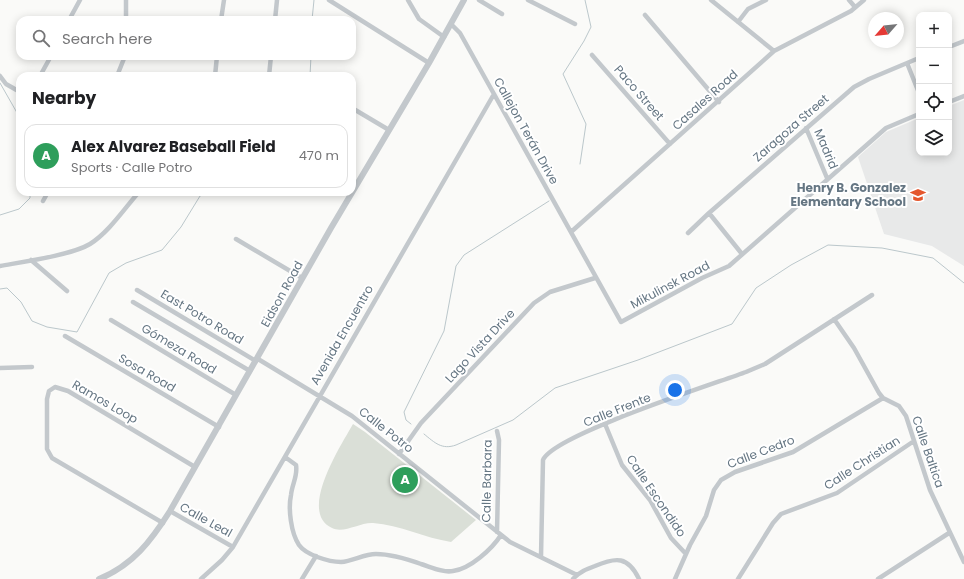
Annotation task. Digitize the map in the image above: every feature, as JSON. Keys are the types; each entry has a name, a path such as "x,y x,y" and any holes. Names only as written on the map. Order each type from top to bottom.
{"street":[{"path":"71,16 80,0"},
{"path":"126,0 126,16"},
{"path":"222,16 224,0"},
{"path":"275,16 277,0"},
{"path":"329,0 354,16"},
{"path":"408,0 419,19 444,37"},
{"name":"Eidson Road","path":"356,186 429,63 464,0"},
{"path":"479,0 502,14"},
{"path":"528,0 575,24"},
{"path":"711,0 774,51"},
{"path":"738,22 748,9 766,0"},
{"path":"849,0 856,7"},
{"name":"Casales Road","path":"571,232 719,102 774,51 856,7 864,0"},
{"path":"645,16 719,102"},
{"path":"356,17 429,63"},
{"name":"Callejon Terán Drive","path":"451,24 460,33 595,278 621,322"},
{"path":"952,46 964,41"},
{"name":"Paco Street","path":"592,55 670,144"},
{"name":"Zaragoza Street","path":"688,233 854,87 916,59"},
{"path":"42,72 49,60"},
{"path":"119,72 123,60"},
{"path":"215,72 217,60"},
{"path":"269,72 271,60"},
{"path":"907,63 916,85"},
{"path":"0,76 6,84 16,90"},
{"name":"Avenida Encuentro","path":"201,579 222,560 233,547 319,395 494,94"},
{"path":"952,101 964,96"},
{"path":"356,110 389,130"},
{"name":"Mikulinsk Road","path":"621,322 702,278 729,266 827,178 886,128 916,115"},
{"name":"Madrid","path":"806,128 827,178"},
{"path":"43,201 46,196"},
{"path":"0,266 76,250 91,244 103,233 135,196"},
{"name":"Eidson Road","path":"99,579 115,572 135,558 152,539 196,467 302,278 350,196"},
{"path":"709,213 742,254"},
{"path":"236,239 302,278"},
{"path":"31,260 67,291"},
{"name":"Lago Vista Drive","path":"399,454 421,423 534,303 555,290 595,278"},
{"name":"East Potro Road","path":"137,290 257,360"},
{"name":"Calle Frente","path":"541,557 543,466 545,456 577,437 605,424 753,370 772,360 872,295"},
{"path":"133,302 250,371"},
{"path":"834,319 854,348 883,398"},
{"name":"Gómeza Road","path":"111,320 236,395"},
{"name":"Sosa Road","path":"65,336 219,427"},
{"name":"Calle Potro","path":"257,360 319,395 352,416 501,535 575,577"},
{"path":"0,368 32,367"},
{"name":"Ramos Loop","path":"163,522 52,458 47,449 47,398 49,391 55,387 68,391 196,467"},
{"name":"Calle Baltica","path":"883,398 899,406 906,416 928,486 964,562"},
{"name":"Calle Cedro","path":"675,579 706,516 714,490 721,480 735,472 793,452 883,398"},
{"name":"Calle Escondido","path":"605,424 622,465 650,500 671,538 686,554"},
{"name":"Calle Barbara","path":"497,431 499,440 497,532"},
{"name":"Calle Christian","path":"738,579 773,523 781,514 837,493 914,441"},
{"name":"Calle Barbara","path":"285,457 296,465 297,471 290,494 290,507 296,540 300,546 316,556 340,562 369,555 382,555 406,559 451,572 461,569 484,554 501,535"},
{"name":"Calle Leal","path":"170,511 233,547"},
{"path":"878,579 949,533"},
{"path":"302,579 316,556"},
{"path":"575,577 586,569 612,559 626,562 631,566 639,579"}],"shaded area":[{"name":"Henry B. Gonzalez Elementary School","path":"964,100 964,266 932,246 884,234 858,157 886,132 916,119 916,156 952,156 952,105"},
{"path":"353,424 476,520 451,542 383,524 368,523 342,530 332,528 322,520 319,508 320,493 332,461"}],"waterway":[{"path":"312,16 314,0"},
{"path":"580,164 586,124 563,74 591,27 585,0"},
{"path":"310,72 311,60"},
{"path":"0,83 16,111"},
{"path":"0,215 19,209 30,198 30,196"},
{"path":"0,289 7,288 21,302 32,321 47,327 77,332 109,273 126,263 162,250 181,227 200,196"},
{"path":"411,424 406,420 404,412 444,331 456,266 464,255 549,201"},
{"path":"424,434 439,445 447,447 456,445 513,420 555,388 638,360 732,324 756,288 791,265 828,245 882,248 933,258 964,283"}],"place":[{"name":"Henry B. Gonzalez Elementary School","path":"918,195"},
{"name":"Alex Alvarez Baseball Field","path":"405,480"}]}
